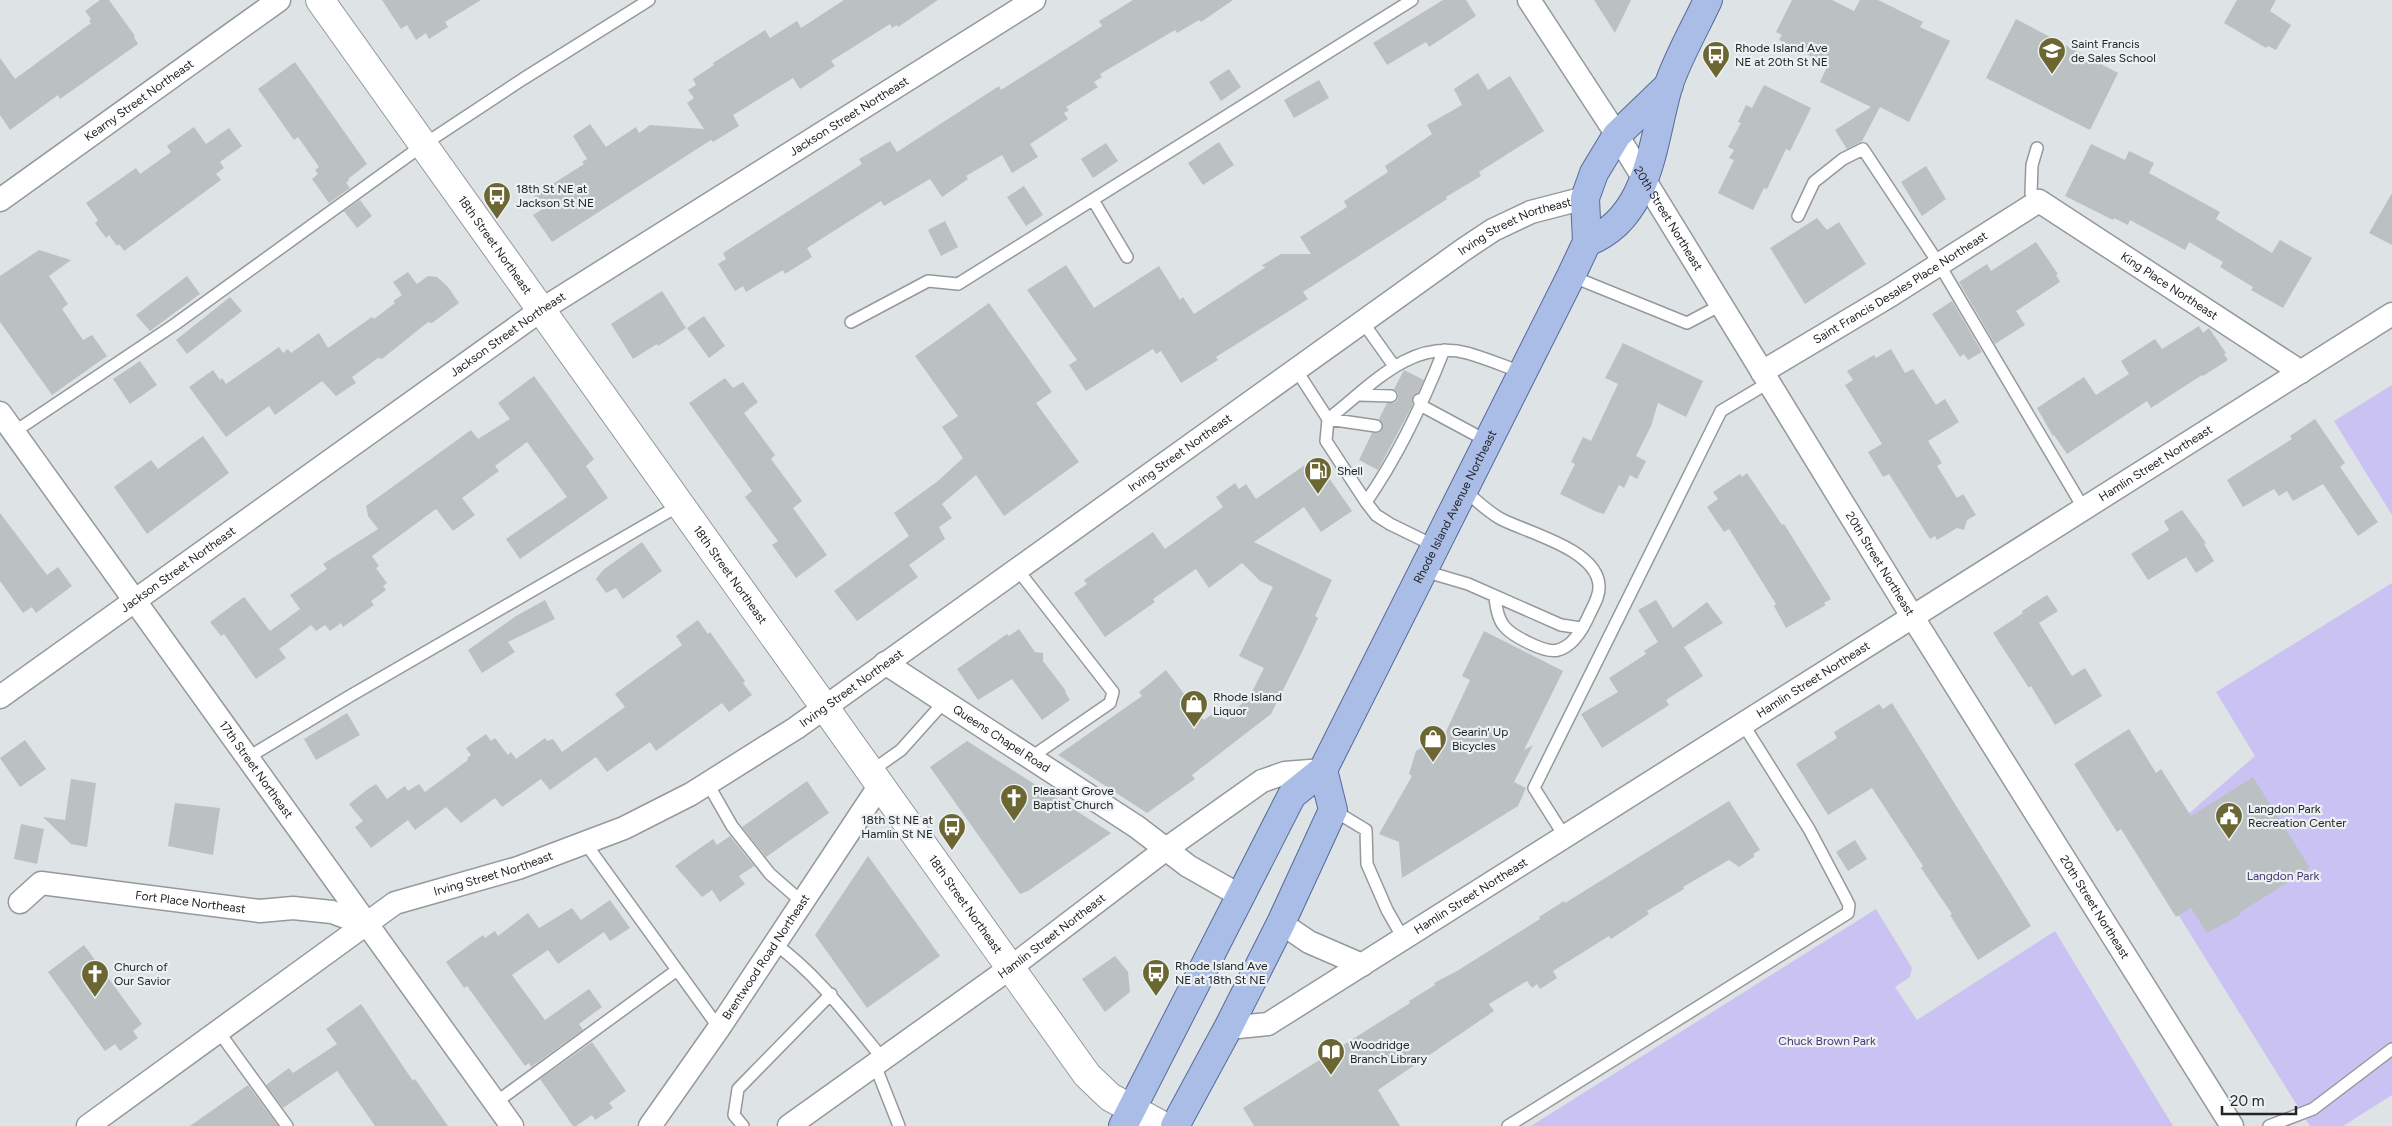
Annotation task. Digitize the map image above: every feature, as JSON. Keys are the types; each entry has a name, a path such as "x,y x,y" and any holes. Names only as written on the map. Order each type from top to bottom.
{"main road":[{"name":"18th Street Northeast","path":"320,0 1010,968 1100,1090 1128,1117 1163,1126"},
{"name":"Rhode Island Avenue Northeast","path":"1587,242 1603,236 1622,219 1644,179 1659,130 1669,85 1708,0"},
{"name":"Rhode Island Avenue Northeast","path":"1128,1117 1239,896 1292,796 1323,770 1435,546 1465,491 1487,441 1572,276 1587,242 1585,198 1594,173 1617,135 1669,85"},
{"path":"1175,1126 1228,1028 1334,810 1323,770"}],"street":[{"name":"Kearny Street Northeast","path":"0,200 279,0"},
{"name":"Jackson Street Northeast","path":"0,697 541,310 1034,0"},
{"name":"20th Street Northeast","path":"1529,0 1617,135 1912,616 2232,1126"},
{"name":"Irving Street Northeast","path":"88,1126 402,900 518,868 586,844 645,818 708,784 754,756 824,708 1295,368 1493,230 1532,212 1585,198"},
{"name":"Saint Francis Desales Place Northeast","path":"1765,377 2039,201"},
{"name":"King Place Northeast","path":"2039,201 2301,372"},
{"name":"Hamlin Street Northeast","path":"1228,1028 1268,1024 2392,314"},
{"name":"17th Street Northeast","path":"0,413 512,1126"},
{"name":"Queens Chapel Road","path":"885,663 1137,827 1166,849"},
{"name":"Hamlin Street Northeast","path":"788,1126 1010,968 1166,849 1262,781 1285,773 1323,770"},
{"name":"Brentwood Road Northeast","path":"650,1126 775,944 875,779"},
{"path":"1166,849 1188,866 1239,896"},
{"name":"Fort Place Northeast","path":"20,902 41,883 260,911 294,908 332,912 367,926"},
{"path":"1281,922 1308,942 1362,965"}],"lane":[{"path":"14,432 174,325 423,145 523,79 649,0"},
{"path":"851,322 928,281 958,284 1412,0"},
{"path":"2037,148 2032,165 2031,193 2039,201"},
{"path":"1798,216 1814,182 1843,159 1864,149 1939,264 2084,509"},
{"path":"1093,200 1127,257"},
{"path":"1572,276 1687,323 1721,305"},
{"path":"1362,321 1394,366"},
{"path":"1366,502 1383,478 1444,350"},
{"path":"1328,419 1360,396 1394,366 1418,354 1444,350 1467,353 1522,372"},
{"path":"1295,368 1328,419 1326,441 1376,515 1435,546"},
{"path":"1565,837 1534,788 1721,411 1765,377"},
{"path":"1360,396 1391,396"},
{"path":"1410,417 1420,403"},
{"path":"1420,403 1487,441"},
{"path":"1328,419 1376,426"},
{"path":"1465,491 1500,518 1571,550 1583,558 1592,568 1599,584 1598,596 1581,628 1568,645 1558,651 1542,649 1515,635 1504,626 1497,610 1495,597"},
{"path":"247,758 350,696 680,505"},
{"path":"1016,568 1113,692 1110,703 1030,758"},
{"path":"1424,571 1468,584 1561,625 1581,628"},
{"path":"875,779 944,702"},
{"path":"1508,1126 1848,913 1849,905 1809,829 1743,724"},
{"path":"708,784 732,826 770,874 802,902"},
{"path":"1334,810 1366,830 1367,864 1387,910 1404,938"},
{"path":"586,844 719,1028"},
{"path":"775,944 796,958 831,994 879,1062 900,1126"},
{"path":"495,1103 677,970"},
{"path":"743,1126 734,1116 738,1089 831,994"},
{"path":"219,1032 287,1126"},
{"path":"2269,1126 2313,1109 2392,1049"}],"green space":[{"path":"2392,385 2392,515 2334,421"},
{"name":"Langdon Park","path":"2392,583 2392,1095 2343,1126 2310,1126 2141,855 2255,756 2216,692"},
{"name":"Chuck Brown Park","path":"1876,909 1912,968 1910,977 1895,987 1917,1020 2055,931 2173,1126 1531,1126"}],"building":[{"path":"100,0 109,0 135,36 138,44 60,99 58,95 10,130 0,115 0,58 15,79 91,23 89,21 91,19 85,11"},
{"path":"382,0 481,0 445,22 448,27 429,39 426,33 416,40 407,25 401,29"},
{"path":"844,0 938,0 898,27 897,25 892,28 890,24 831,61 835,66 800,89 793,78 733,115 739,126 713,142 711,140 552,242 533,215 541,210 534,196 584,164 582,162 587,159 573,136 590,124 606,147 636,127 639,133 650,125 704,129 687,103 694,98 688,90 696,85 693,79 714,65 713,63 765,30 770,38 797,21 801,28"},
{"path":"1133,0 1233,0 1201,22 1199,20 1177,33 1175,30 1100,74 1102,77 1094,82 1098,87 1066,107 1069,110 1064,113 1068,119 1030,144 1038,157 1012,173 1002,155 966,176 968,179 942,197 930,179 884,206 881,201 807,248 812,257 785,274 783,270 746,292 743,286 735,291 718,264 726,259 723,253 862,164 859,159 890,141 897,152 999,86 1001,90 1102,26 1099,21"},
{"path":"1443,0 1466,0 1476,16 1429,47 1426,42 1387,65 1373,43"},
{"path":"1594,0 1631,0 1615,33"},
{"path":"1792,0 1832,0 1854,11 1860,0 1878,0 1923,22 1920,27 1950,41 1909,122 1880,107 1862,141 1847,149 1835,130 1871,107 1820,82 1828,65 1779,40 1782,35 1776,32"},
{"path":"2237,0 2276,0 2270,11 2291,25 2276,50 2268,46 2266,48 2224,23"},
{"path":"2016,19 2118,73 2090,130 1986,78"},
{"path":"295,62 367,164 348,179 346,183 350,188 329,203 312,179 318,174 315,170 319,167 298,137 294,140 258,89"},
{"path":"1229,69 1241,87 1221,101 1209,82"},
{"path":"1478,73 1488,90 1510,76 1544,131 1479,172 1481,176 1446,197 1447,199 1303,292 1308,299 1216,357 1218,360 1181,383 1161,351 1156,354 1153,349 1086,391 1069,365 1077,360 1027,290 1066,265 1094,308 1159,266 1180,300 1183,297 1194,314 1266,267 1261,266 1281,254 1311,254 1300,237 1347,207 1344,201 1388,172 1385,166 1432,134 1427,125 1462,105 1454,89"},
{"path":"1319,80 1329,98 1294,118 1284,100"},
{"path":"1764,85 1811,108 1790,151 1786,149 1767,189 1764,188 1753,210 1718,193 1734,160 1729,158 1734,150 1728,147 1741,123 1738,122 1746,105 1752,108"},
{"path":"194,127 206,144 229,128 242,146 220,162 224,168 216,174 221,180 124,251 119,244 117,246 109,235 106,238 95,223 98,220 86,203 136,168 140,174 171,152 167,146"},
{"path":"1219,142 1234,165 1203,185 1188,163"},
{"path":"1106,143 1118,161 1093,178 1081,159"},
{"path":"2091,144 2125,160 2129,151 2154,163 2149,173 2220,212 2216,219 2272,253 2280,240 2312,258 2283,308 2251,290 2253,287 2220,267 2223,262 2189,242 2185,250 2130,220 2128,225 2114,218 2113,220 2065,196"},
{"path":"1926,166 1946,199 1922,216 1901,182"},
{"path":"1024,186 1043,215 1026,226 1007,197"},
{"path":"2392,193 2392,245 2369,233"},
{"path":"360,200 372,216 357,228 344,211"},
{"path":"1817,218 1827,230 1839,222 1866,264 1805,304 1770,248"},
{"path":"945,221 958,247 941,256 928,230"},
{"path":"2036,242 2058,274 2056,275 2060,282 2016,311 2025,325 1995,344 1959,282 1987,264 1991,271"},
{"path":"39,250 71,260 49,276 68,304 62,309 83,340 92,335 107,356 52,395 0,322 0,276"},
{"path":"408,272 417,284 428,276 437,277 448,287 459,303 432,323 428,322 382,359 378,358 352,377 356,383 336,396 322,381 275,415 269,406 226,437 189,387 213,370 220,380 222,378 226,384 279,347 283,353 288,349 291,353 319,333 328,348 372,317 374,319 395,303 393,301 402,295 393,282"},
{"path":"187,276 200,294 150,331 136,315"},
{"path":"662,291 686,328 633,359 611,324"},
{"path":"230,297 242,311 187,354 176,340"},
{"path":"1952,301 1982,352 1968,360 1964,354 1960,357 1932,314"},
{"path":"989,303 1052,392 1036,403 1079,462 1004,516 976,475 942,504 952,518 939,527 945,539 909,565 918,577 857,621 834,591 909,536 894,513 938,481 963,458 942,427 958,416 915,356"},
{"path":"704,316 725,346 709,358 687,328"},
{"path":"2199,326 2203,333 2209,328 2226,353 2224,354 2228,360 2151,408 2147,401 2067,454 2053,436 2037,408 2084,377 2096,395 2129,374 2121,361 2155,339 2162,349"},
{"path":"1623,343 1703,381 1686,417 1658,403 1651,426 1636,456 1646,461 1637,479 1630,475 1624,488 1619,485 1604,514 1560,494 1575,464 1571,462 1583,437 1591,441 1618,384 1605,378"},
{"path":"1891,349 1905,373 1913,369 1936,405 1945,399 1959,422 1928,441 1942,463 1937,466 1957,498 1963,494 1976,515 1967,520 1964,530 1957,528 1937,540 1935,536 1930,539 1889,474 1883,477 1868,452 1882,444 1845,385 1853,380 1847,371 1874,355 1876,358"},
{"path":"140,361 157,385 130,404 113,379"},
{"path":"1404,370 1424,380 1418,393 1413,396 1412,406 1378,470 1359,460 1372,433 1378,433 1382,430 1383,424 1379,419 1387,403 1394,403 1398,400 1398,393 1394,389"},
{"path":"534,376 594,459 586,466 608,498 520,559 506,539 567,497 527,442 495,466 499,471 462,498 475,515 453,531 436,509 372,556 379,566 376,568 387,583 383,586 386,590 371,601 374,605 343,627 341,623 330,631 325,625 316,631 311,625 279,649 286,658 256,679 224,634 221,636 210,622 244,597 270,631 300,609 290,595 327,569 323,564 378,529 368,516 366,506 471,430 478,439 510,419 498,403"},
{"path":"725,378 733,388 743,382 758,402 744,413 775,455 771,459 802,501 793,508 827,555 796,578 772,545 778,541 745,497 752,491 689,403"},
{"path":"2315,419 2345,463 2340,467 2378,522 2358,536 2323,484 2293,501 2287,491 2279,496 2274,489 2243,507 2227,480 2292,439 2290,436"},
{"path":"203,436 229,473 147,534 114,487 151,460 158,469"},
{"path":"1315,458 1352,511 1321,532 1304,507 1254,542 1332,580 1315,616 1318,618 1271,714 1192,775 1195,779 1147,813 1058,755 1142,696 1139,692 1166,670 1204,720 1218,710 1223,719 1249,698 1264,668 1239,656 1273,587 1260,581 1242,563 1209,588 1196,569 1153,599 1155,602 1105,637 1074,593 1087,584 1084,580 1153,532 1165,549 1223,507 1216,497 1235,483 1239,489 1246,484 1256,499"},
{"path":"1747,473 1782,525 1784,524 1831,599 1824,603 1826,605 1786,628 1774,606 1776,604 1729,529 1724,532 1707,507 1718,499 1713,492 1740,474 1742,477"},
{"path":"2182,510 2206,543 2204,544 2214,561 2196,573 2186,557 2148,580 2131,554 2169,530 2164,521"},
{"path":"0,513 47,575 58,567 72,586 36,613 32,607 23,613 0,581"},
{"path":"642,542 662,571 623,599 616,588 606,593 596,579 603,570"},
{"path":"2047,595 2058,611 2039,623 2072,676 2085,668 2102,696 2055,725 2031,686 2029,688 1993,633"},
{"path":"545,600 555,619 508,642 515,652 482,673 468,650 516,616"},
{"path":"1656,600 1673,628 1707,602 1723,623 1684,647 1703,676 1666,700 1669,705 1602,748 1581,714 1618,692 1609,678 1646,654 1644,651 1658,642 1638,610"},
{"path":"698,620 708,634 710,632 745,681 743,683 752,695 729,712 722,703 656,751 650,742 607,772 596,757 550,790 541,779 502,807 495,798 461,823 446,807 415,830 408,820 371,848 355,827 363,821 349,804 368,789 376,784 387,799 405,786 408,791 419,784 425,792 468,760 467,758 471,755 466,748 486,734 491,741 495,738 508,755 511,752 516,759 545,738 547,741 553,739 562,752 625,707 615,694 682,645 676,636"},
{"path":"1019,629 1035,652 1043,653 1043,661 1066,691 1070,700 1042,720 1012,679 978,700 957,669 1007,634 1009,636"},
{"path":"1484,631 1563,671 1524,750 1533,745 1514,782 1526,788 1518,806 1402,878 1399,842 1379,834 1412,776 1409,774 1416,751 1421,748 1430,733 1442,740 1470,680 1462,676"},
{"path":"1892,703 2031,926 1978,960 1950,915 1952,914 1921,868 1923,866 1872,788 1828,815 1796,764 1837,738 1834,732 1879,704 1883,709"},
{"path":"347,713 360,735 316,760 304,739"},
{"name":"Langdon Park Recreation Center","path":"2129,729 2156,773 2161,769 2191,816 2253,777 2310,868 2242,911 2238,916 2207,933 2191,908 2176,917 2121,829 2117,832 2074,764"},
{"path":"25,740 46,769 20,787 0,758"},
{"path":"967,741 1111,833 1028,891 1020,894 930,767"},
{"path":"71,779 96,783 87,847 71,844 43,817 65,820"},
{"path":"807,781 829,813 766,857 742,827"},
{"path":"1729,801 1760,850 1753,854 1755,856 1739,867 1729,860 1683,887 1684,889 1647,911 1649,914 1611,939 1609,936 1553,971 1557,978 1540,989 1537,984 1532,988 1527,981 1489,1004 1494,1011 1378,1090 1400,1126 1254,1126 1243,1108 1410,1003 1409,1001 1435,985 1434,983 1457,971 1540,919 1539,917 1564,901 1565,903"},
{"path":"175,803 220,808 213,855 168,846"},
{"path":"21,824 44,829 37,864 14,859"},
{"path":"730,836 754,866 739,876 745,884 720,902 712,890 702,897 675,866 713,839 717,845"},
{"path":"1855,840 1867,859 1848,871 1836,852"},
{"path":"868,856 940,956 867,1008 815,935"},
{"path":"610,900 630,928 610,941 604,932 558,964 548,950 512,975 545,1020 589,989 602,1007 579,1024 583,1030 531,1067 529,1063 525,1066 467,986 464,988 446,962 483,935 485,938 495,931 498,936 528,913 539,928 572,908 581,920"},
{"name":"Church of Our Savior","path":"84,945 142,1024 133,1031 138,1038 120,1051 115,1044 105,1051 48,972"},
{"path":"1115,956 1128,972 1130,992 1105,1012 1082,979"},
{"path":"361,1004 413,1081 415,1079 448,1126 375,1126 337,1071 283,1108 266,1085 289,1068 293,1073 337,1044 326,1029"},
{"path":"592,1042 626,1091 609,1103 613,1108 595,1120 592,1115 576,1126 573,1126 540,1079"},
{"path":"248,1085 278,1126 190,1126"}],"place":[{"name":"Saint Francis de Sales School","path":"2052,75"},
{"name":"Rhode Island Ave NE at 20th St NE","path":"1716,79"},
{"name":"18th St NE at Jackson St NE","path":"497,220"},
{"name":"Shell","path":"1318,495"},
{"name":"Rhode Island Liquor","path":"1194,728"},
{"name":"Gearin' Up Bicycles","path":"1433,763"},
{"name":"Pleasant Grove Baptist Church","path":"1014,822"},
{"name":"Langdon Park Recreation Center","path":"2229,840"},
{"name":"18th St NE at Hamlin St NE","path":"952,851"},
{"name":"Rhode Island Ave NE at 18th St NE","path":"1156,997"},
{"name":"Church of Our Savior","path":"95,998"},
{"name":"Woodridge Branch Library","path":"1331,1076"}]}
